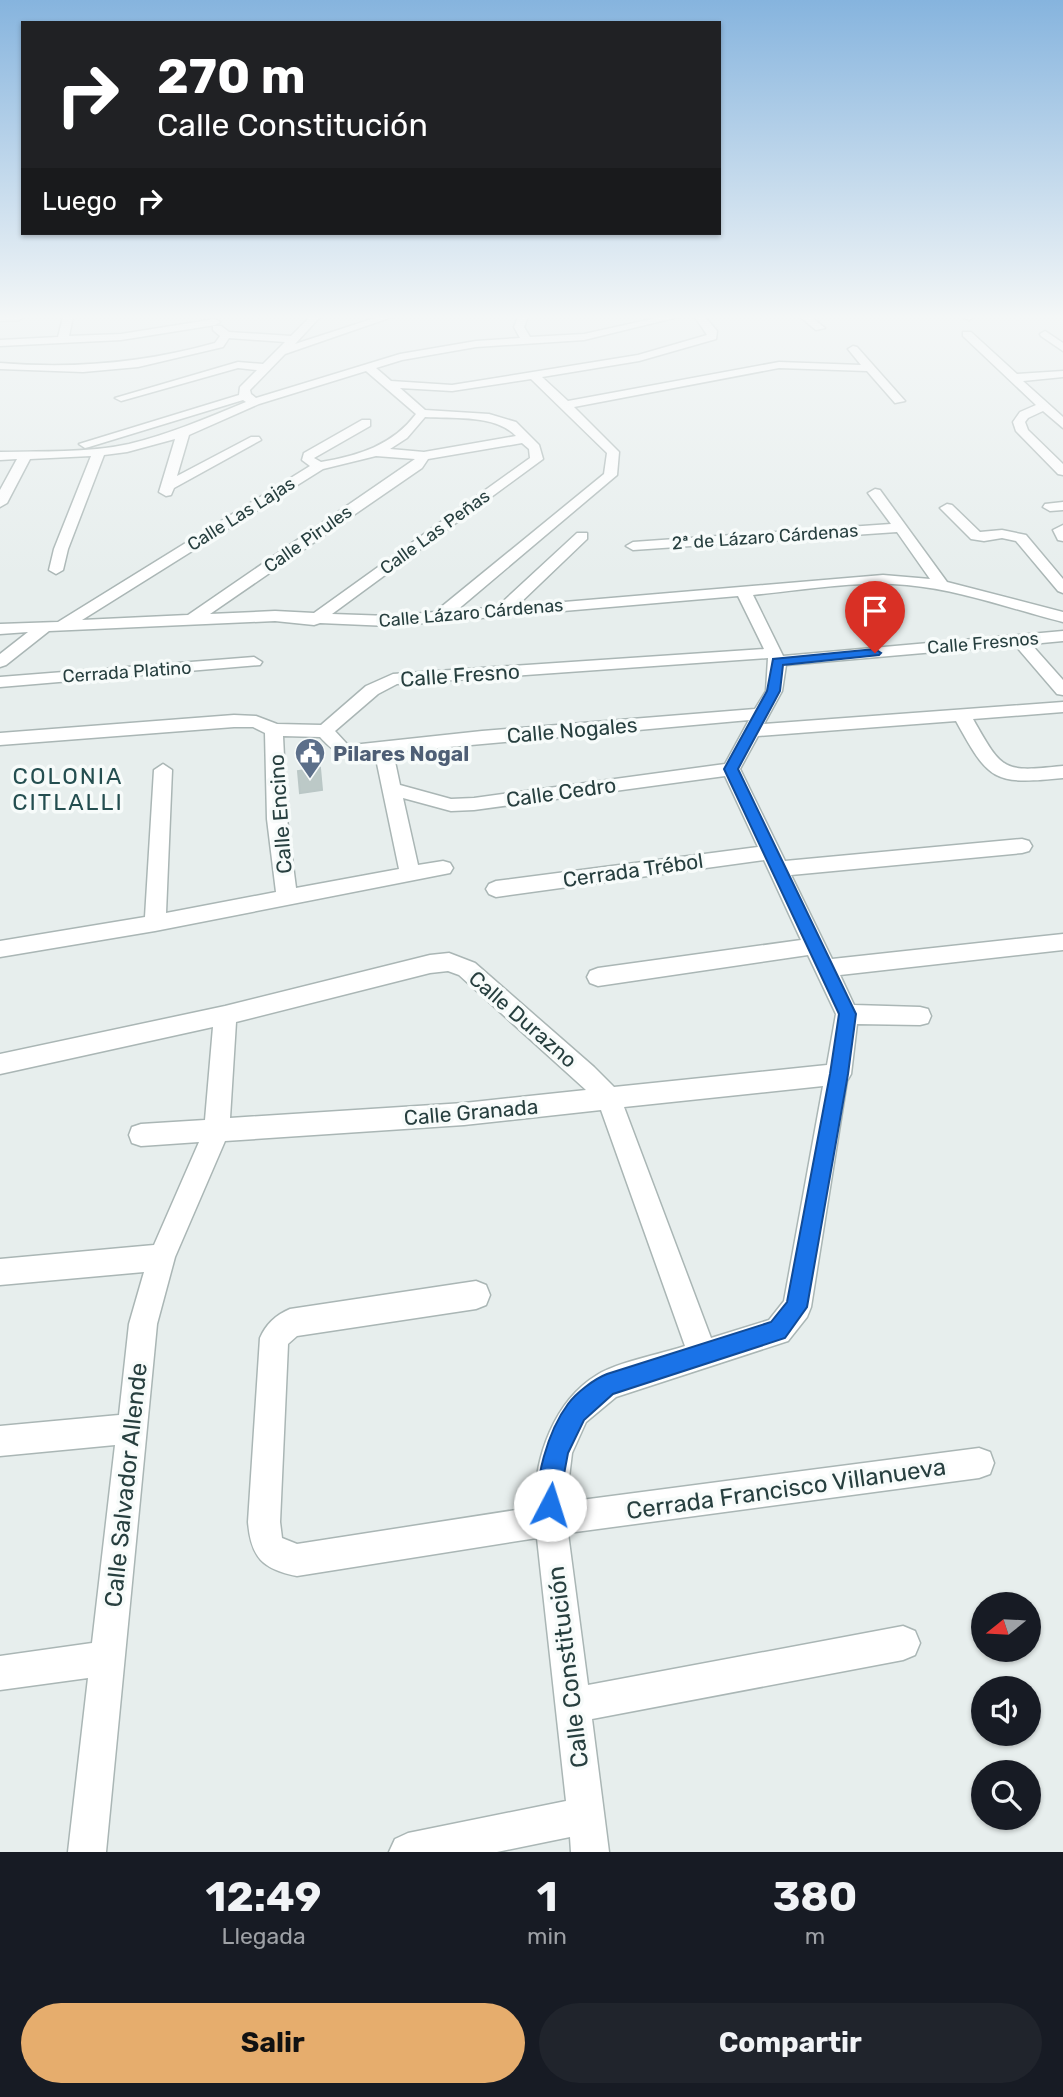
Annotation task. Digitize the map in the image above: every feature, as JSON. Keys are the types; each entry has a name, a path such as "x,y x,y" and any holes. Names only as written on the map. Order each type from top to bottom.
{"street":[{"path":"53,454 234,403"},
{"path":"0,456 99,452 153,443 183,433 241,403"},
{"path":"411,403 422,413 501,421 527,438"},
{"path":"568,405 577,403"},
{"path":"1042,403 1063,424"},
{"path":"439,617 610,475 613,452 568,405"},
{"path":"1045,406 1024,415 1019,422 1022,431 1063,471"},
{"name":"Calle Las Lajas","path":"0,662 318,466 344,463 376,452 406,433 422,413"},
{"path":"318,466 307,460 308,456 366,423"},
{"path":"183,433 166,492 255,440"},
{"path":"376,452 424,456 527,438"},
{"name":"Calle Las Peñas","path":"314,620 537,459 535,448 527,438"},
{"path":"56,570 61,549 99,452"},
{"path":"0,503 26,454"},
{"name":"Calle Pirules","path":"191,621 417,465 424,456"},
{"path":"875,493 942,585"},
{"path":"947,508 976,536 1013,534 1021,538 1063,588"},
{"name":"2ª de Lázaro Cárdenas","path":"633,546 898,527"},
{"path":"503,610 582,536"},
{"name":"Calle Lázaro Cárdenas","path":"0,629 275,616 314,620 389,621 883,579 910,579 942,585 1063,617"},
{"path":"743,590 775,657 774,691 731,769 814,946 828,968 847,1014 920,1016"},
{"name":"Calle Fresnos","path":"775,657 1020,642 1063,636"},
{"path":"1020,642 1063,690"},
{"name":"Calle Fresno","path":"325,731 372,690 393,679 775,657"},
{"name":"Cerrada Platino","path":"0,682 254,662"},
{"name":"Calle Nogales","path":"325,731 341,749 352,751 756,723 963,717 1063,707"},
{"path":"963,717 990,765 999,774 1021,777 1063,772"},
{"path":"0,739 234,721 256,722 274,730 325,731"},
{"name":"Calle Encino","path":"274,730 277,819 287,898"},
{"path":"383,748 410,873"},
{"name":"Calle Cedro","path":"392,789 451,805 474,804 731,769"},
{"path":"155,923 163,770"},
{"name":"Cerrada Trébol","path":"496,889 775,861 1022,846"},
{"path":"0,949 155,923 443,868"},
{"path":"828,968 1063,942"},
{"path":"598,977 814,946"},
{"name":"Calle Durazno","path":"0,1063 225,1015 430,964 449,962 467,969 586,1073 609,1099 702,1353"},
{"name":"Calle Constitución","path":"590,1852 551,1520 550,1490 557,1451 576,1412 607,1385 778,1331 797,1307 839,1074 847,1014"},
{"path":"217,1130 225,1015"},
{"name":"Calle Granada","path":"141,1135 464,1114 839,1074"},
{"name":"Calle Salvador Allende","path":"88,1852 143,1324 162,1257 201,1161 217,1130"},
{"path":"0,1272 162,1257"},
{"name":"Cerrada Francisco Villanueva","path":"476,1295 290,1323 274,1338 264,1522 266,1544 278,1556 297,1559 551,1520 979,1463"},
{"path":"0,1441 131,1429"},
{"path":"572,1705 903,1643"},
{"path":"0,1673 108,1658"},
{"path":"408,1852 586,1815"}],"building":[{"name":"Pilares Nogal","path":"320,768 322,790 300,793 298,771"}],"place":[{"name":"Pilares Nogal","path":"310,780"}],"district":[{"name":"COLONIA CITLALLI","path":"68,789"}],"route":[{"path":"550,1505 557,1451 576,1412 607,1385 778,1331 797,1307 839,1074 847,1014 828,968 814,946 731,769 774,691 778,662 875,653"}]}
